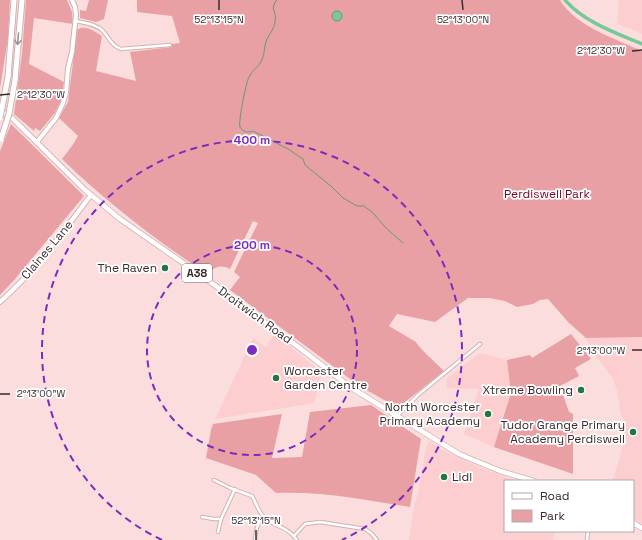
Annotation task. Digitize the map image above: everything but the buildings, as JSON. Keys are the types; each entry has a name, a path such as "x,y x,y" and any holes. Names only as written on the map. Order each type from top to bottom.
{"highway":[{"path":"0,118 8,77 14,0"},
{"path":"0,140 9,114 15,80 22,0"}],"main road":[{"name":"Droitwich Road","path":"0,110 13,119 91,195 120,219 209,281 350,387 459,454 495,469 531,480"}],"street":[{"path":"37,142 56,118 66,93 75,21 75,7 72,0"},
{"path":"75,21 96,26 115,47 121,49 170,45"},
{"name":"Claines Lane","path":"0,302 17,287 66,228 91,195"},
{"path":"397,416 418,396 480,344"},
{"path":"214,480 252,496 266,519 282,526 298,540"},
{"path":"218,532 221,519 235,490"},
{"path":"202,516 221,519"},
{"path":"255,540 258,523 263,516"},
{"path":"294,536 304,524 320,522 366,529 377,540"}],"shaded area":[{"path":"619,0 642,0 642,34 617,23"},
{"path":"335,11 339,11 341,12 341,20 335,21 332,18 332,14"},
{"path":"274,334 322,372 314,403 215,419 253,338 266,347"},
{"name":"Tudor Grange Primary Academy Perdiswell","path":"642,337 642,523 634,519 634,480 612,480 623,443 625,422 621,415 617,390 612,377 593,353 586,338"},
{"name":"North Worcester Primary Academy","path":"480,353 507,360 510,377 511,393 494,447 464,434 479,389 446,388 447,383 445,380"},
{"path":"429,441 441,449 479,467 513,480 504,480 504,532 555,532 553,540 409,540 426,447"}],"green space":[{"path":"0,0 10,0 8,38 0,88"},
{"path":"26,0 67,0 72,12 73,24 34,18 29,64 64,82 61,101 54,114 40,131 35,128 34,131 14,114 22,54"},
{"path":"89,0 108,0 104,19 96,22 80,18 80,10 86,11"},
{"name":"Perdiswell Park","path":"137,0 560,0 575,17 597,31 642,51 642,337 586,338 569,323 548,299 517,307 505,301 489,298 468,298 435,322 397,314 389,326 416,342 444,371 400,406 386,401 361,387 230,290 240,277 234,272 258,223 253,221 230,269 218,267 207,274 132,220 62,159 78,136 59,118 68,102 77,30 80,28 87,28 102,36 96,71 136,81 130,52 172,47 172,44 180,43 172,16 137,12"},
{"path":"11,124 84,196 0,295 0,151"},
{"path":"571,334 591,359 575,368 579,376 560,386 569,412 573,414 573,474 494,447 511,393 507,360 530,355 532,358"},
{"path":"371,405 421,439 410,507 310,493 276,493 256,475 206,458 213,424 282,414 272,458 302,457 310,412"}],"waterway":[{"path":"277,0 273,8 275,13 273,29 266,41 264,55 248,80 241,111 240,127 246,132 253,131 288,149 303,159 305,165 343,198 357,206 364,206 403,243"},
{"path":"565,0 581,15 591,21 642,44"}],"place":[{"name":"The Raven","path":"165,268"},
{"name":"Worcester Garden Centre","path":"276,378"},
{"name":"Xtreme Bowling","path":"581,390"},
{"name":"North Worcester Primary Academy","path":"488,414"},
{"name":"Tudor Grange Primary Academy Perdiswell","path":"633,432"},
{"name":"Lidl","path":"444,477"}]}
